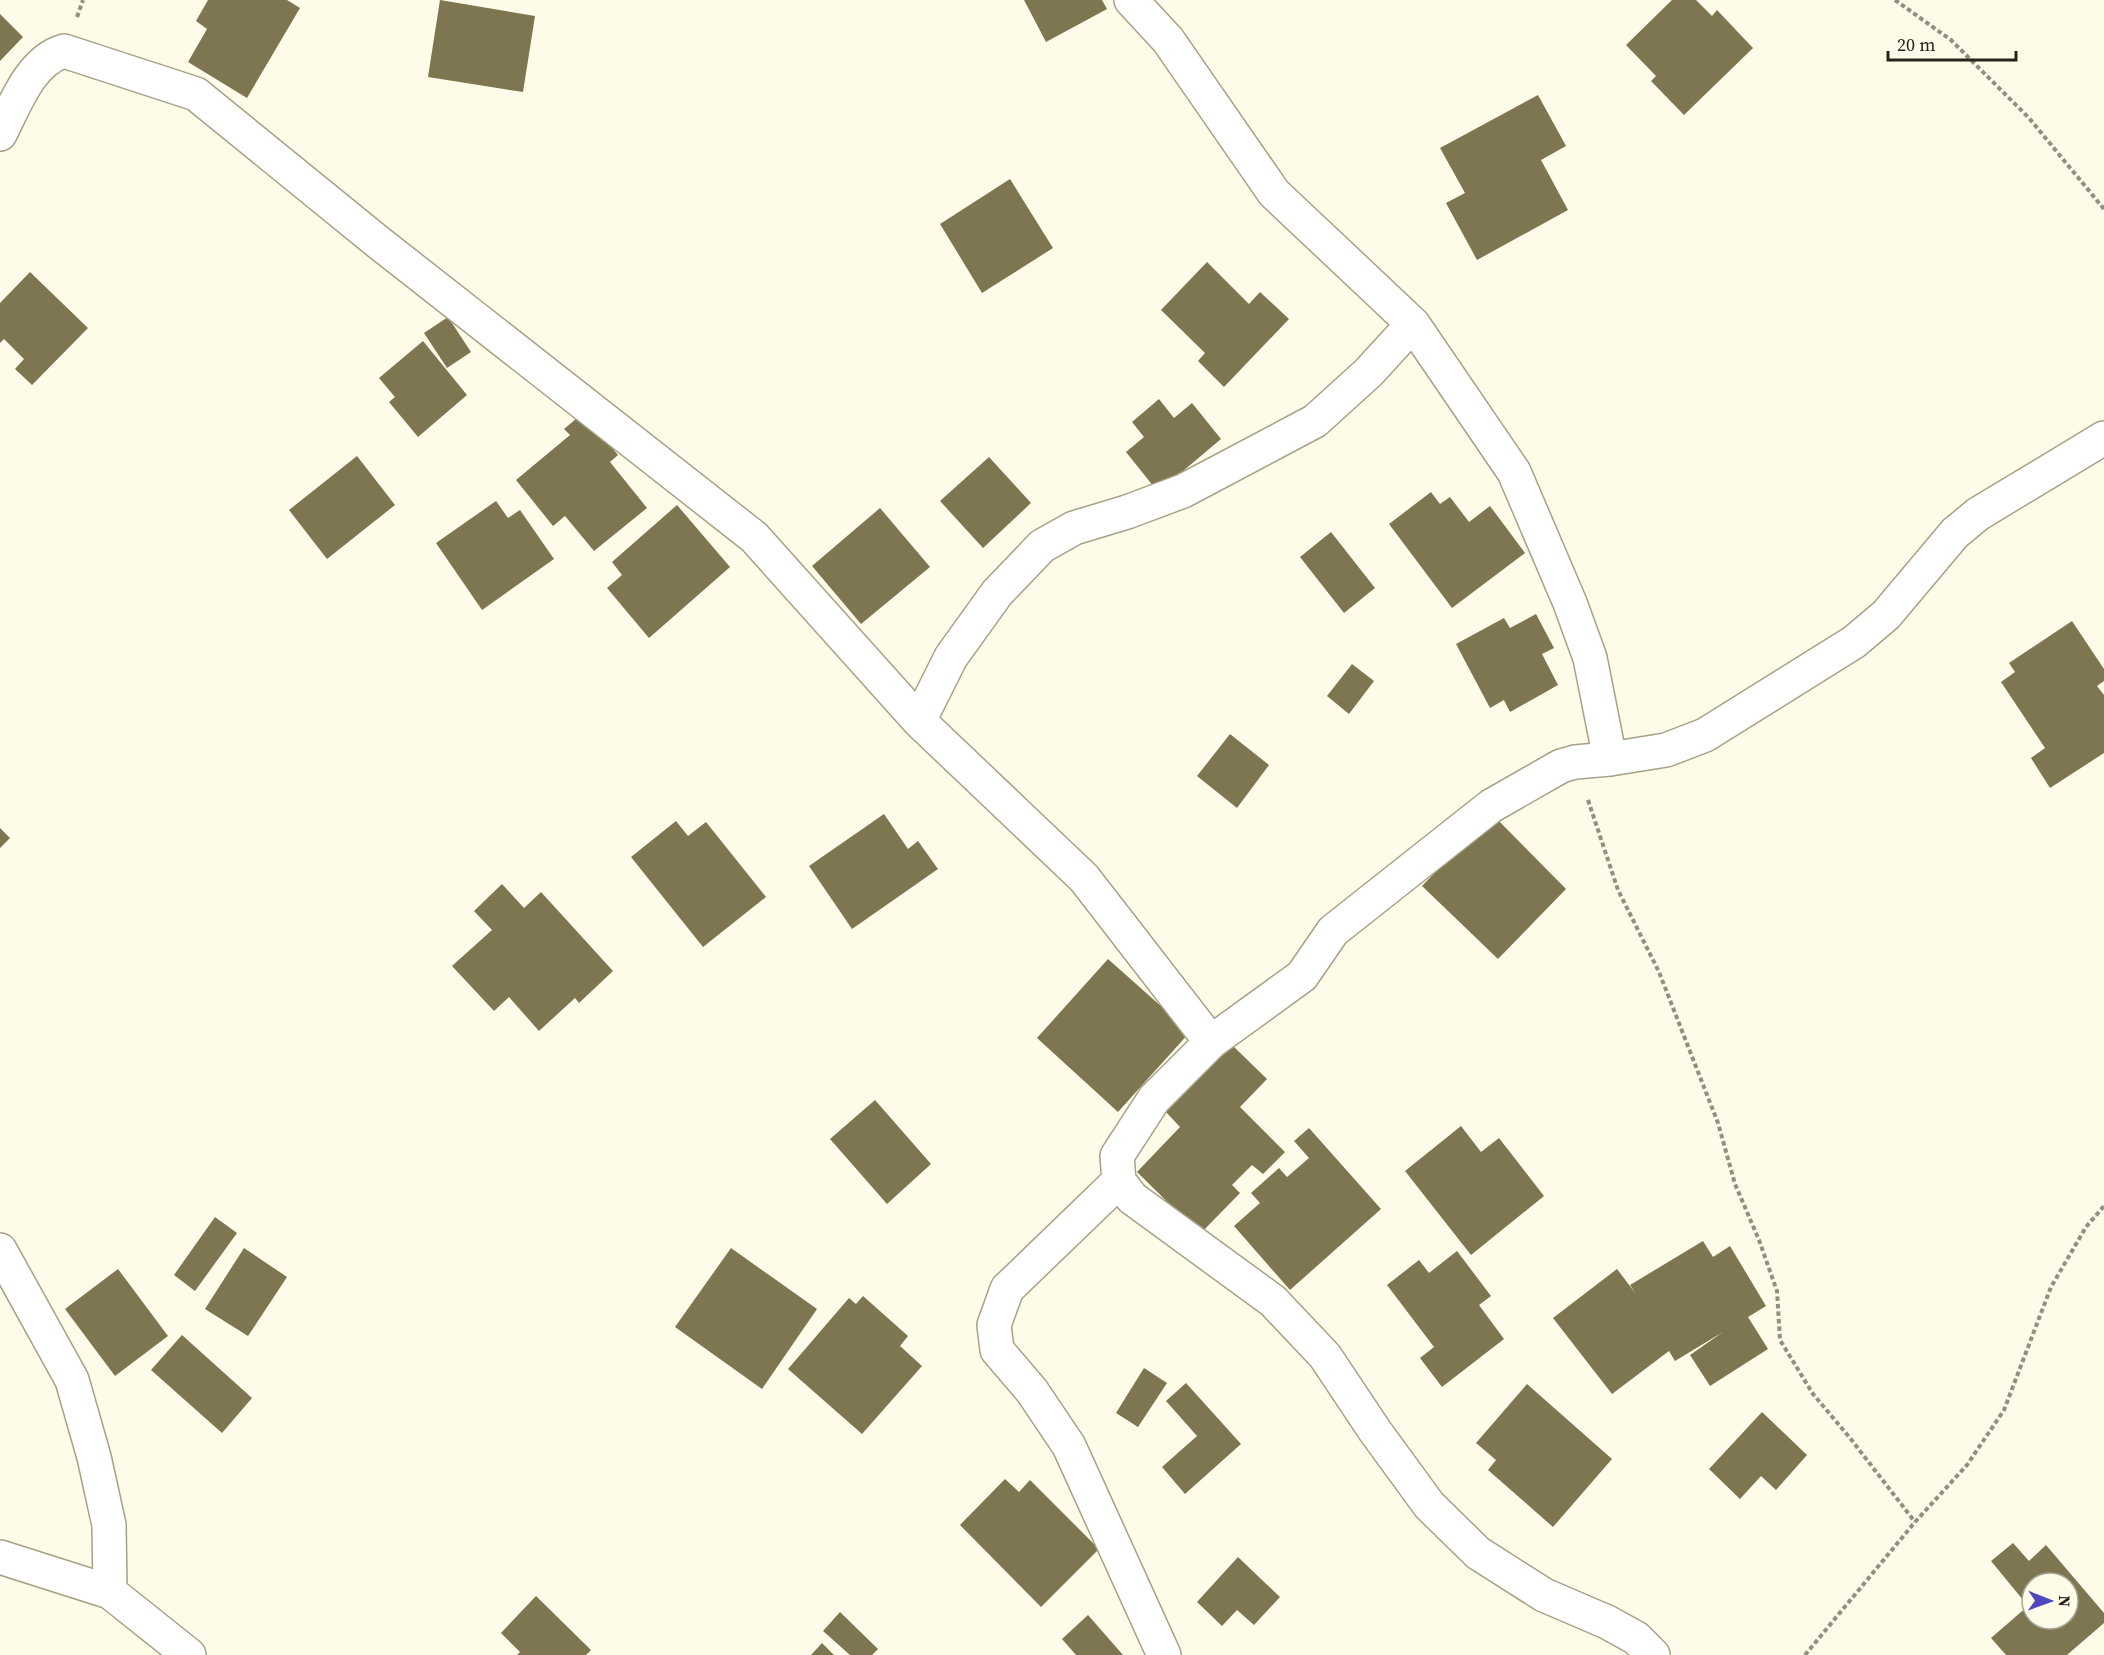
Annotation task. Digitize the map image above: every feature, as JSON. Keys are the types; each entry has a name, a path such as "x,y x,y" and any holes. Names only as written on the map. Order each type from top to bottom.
{"street":[{"path":"1131,0 1167,40 1274,193 1413,324 1514,472 1570,603 1590,658 1610,759"},
{"path":"0,134 34,71 54,53 64,51 196,93 378,242 754,537 919,721 1084,878 1211,1042"},
{"path":"919,721 951,657 997,593 1042,546 1074,528 1127,512 1183,491 1315,421 1368,373 1413,324"},
{"path":"1653,1655 1636,1638 1607,1622 1544,1595 1478,1553 1429,1505 1375,1431 1325,1356 1273,1301 1132,1198 1119,1181 1117,1156 1154,1100 1211,1042 1302,976 1333,931 1491,806 1561,766 1575,762 1666,750 1705,735 1854,642 1886,615 1962,527 1978,514 2104,438"},
{"path":"1119,1181 1007,1289 994,1325 997,1350 1032,1391 1069,1446 1164,1655"},
{"path":"0,1250 72,1380 94,1457 109,1525 110,1592"},
{"path":"0,1557 110,1592 189,1655"}],"path":[{"path":"1895,0 1951,40 2029,118 2104,209"},
{"path":"1575,762 1618,890 1659,972 1699,1069 1718,1123 1735,1184 1760,1240 1777,1291 1780,1340 1813,1394 1915,1522"},
{"path":"1804,1655 1915,1522 1967,1465 2004,1410 2051,1287 2086,1227 2104,1206"}],"building":[{"path":"208,0 287,0 300,8 247,98 188,62 207,29 196,21"},
{"path":"440,0 535,16 523,92 428,77"},
{"path":"1024,0 1102,0 1107,9 1046,42"},
{"path":"1672,0 1696,0 1712,16 1717,10 1753,48 1684,115 1651,81 1656,76 1626,45"},
{"path":"0,14 23,37 0,61"},
{"path":"1538,95 1566,146 1541,160 1568,210 1477,260 1446,203 1465,193 1440,148"},
{"path":"1010,179 1053,248 982,293 940,224"},
{"path":"1207,262 1249,304 1260,292 1289,319 1224,387 1198,361 1205,353 1161,310"},
{"path":"30,272 88,328 32,385 15,369 24,359 4,339 0,343 0,303"},
{"path":"448,317 471,352 447,368 424,333"},
{"path":"423,341 467,395 418,437 389,402 395,397 379,378"},
{"path":"1159,399 1174,418 1192,403 1221,439 1158,492 1126,452 1144,437 1132,422"},
{"path":"583,413 618,455 610,462 647,508 594,551 565,516 553,526 516,480 570,435 564,429"},
{"path":"357,456 395,505 327,559 289,510"},
{"path":"989,457 1031,503 983,548 940,501"},
{"path":"1431,492 1440,504 1450,497 1469,522 1490,506 1525,553 1452,608 1389,524"},
{"path":"496,501 508,518 520,510 554,559 482,610 436,543"},
{"path":"677,505 730,567 649,638 607,588 622,575 612,562"},
{"path":"880,508 930,567 861,624 812,566"},
{"path":"1331,532 1375,588 1344,613 1300,557"},
{"path":"1536,614 1554,648 1542,654 1558,685 1510,712 1504,700 1490,708 1456,644 1504,618 1510,628"},
{"path":"2072,621 2104,669 2104,681 2097,686 2104,695 2104,753 2050,788 2031,758 2045,748 2001,682 2015,672 2009,663"},
{"path":"1352,664 1374,681 1349,714 1327,696"},
{"path":"1230,734 1269,765 1237,808 1197,776"},
{"path":"884,814 908,849 918,841 938,869 852,929 809,866"},
{"path":"1492,814 1566,889 1498,959 1422,886"},
{"path":"676,821 688,836 706,822 766,897 703,947 631,857"},
{"path":"0,828 10,838 0,848"},
{"path":"502,884 524,908 541,892 613,971 579,1003 575,998 539,1031 509,997 494,1011 452,966 492,930 474,911"},
{"path":"1108,959 1190,1032 1118,1112 1037,1038"},
{"path":"1232,1045 1267,1079 1240,1107 1285,1152 1263,1174 1252,1165 1232,1185 1240,1193 1200,1234 1137,1172 1180,1127 1166,1112"},
{"path":"875,1100 931,1164 887,1204 830,1139"},
{"path":"1461,1126 1481,1152 1499,1138 1544,1196 1471,1255 1405,1171"},
{"path":"1309,1128 1381,1209 1290,1290 1234,1226 1260,1203 1251,1193 1279,1168 1287,1177 1309,1158 1294,1141"},
{"path":"215,1217 237,1233 195,1291 174,1275"},
{"path":"1703,1241 1713,1257 1730,1246 1766,1306 1748,1317 1768,1349 1710,1386 1690,1355 1723,1332 1675,1361 1669,1351 1612,1394 1553,1318 1617,1269 1636,1294 1630,1285"},
{"path":"244,1248 287,1277 248,1336 205,1309"},
{"path":"731,1248 817,1309 762,1389 675,1327"},
{"path":"1457,1251 1491,1296 1479,1305 1504,1339 1442,1387 1420,1358 1434,1347 1387,1285 1419,1260 1429,1273"},
{"path":"118,1269 168,1336 115,1376 65,1309"},
{"path":"863,1296 908,1336 900,1346 922,1366 862,1434 788,1369 849,1298 856,1304"},
{"path":"182,1335 252,1398 222,1433 151,1370"},
{"path":"1144,1368 1167,1383 1138,1427 1116,1413"},
{"path":"1186,1383 1241,1444 1185,1494 1162,1467 1197,1436 1166,1401"},
{"path":"1527,1384 1612,1459 1553,1527 1488,1470 1496,1460 1476,1443"},
{"path":"1762,1412 1807,1455 1776,1490 1761,1476 1740,1499 1709,1469"},
{"path":"1005,1479 1019,1492 1030,1480 1099,1549 1041,1607 960,1525"},
{"path":"2013,1543 2029,1561 2046,1545 2068,1571 2020,1571 2020,1596 1991,1561"},
{"path":"1238,1557 1280,1597 1254,1625 1237,1610 1222,1626 1197,1602"},
{"path":"2080,1585 2104,1613 2104,1623 2067,1655 2006,1655 1991,1638 2020,1613 2020,1631 2080,1631"},
{"path":"536,1596 591,1650 586,1655 517,1655 520,1652 501,1633"},
{"path":"840,1612 878,1649 872,1655 850,1655 823,1631"},
{"path":"1088,1615 1123,1655 1076,1655 1062,1639"},
{"path":"822,1643 834,1655 811,1655"}]}
